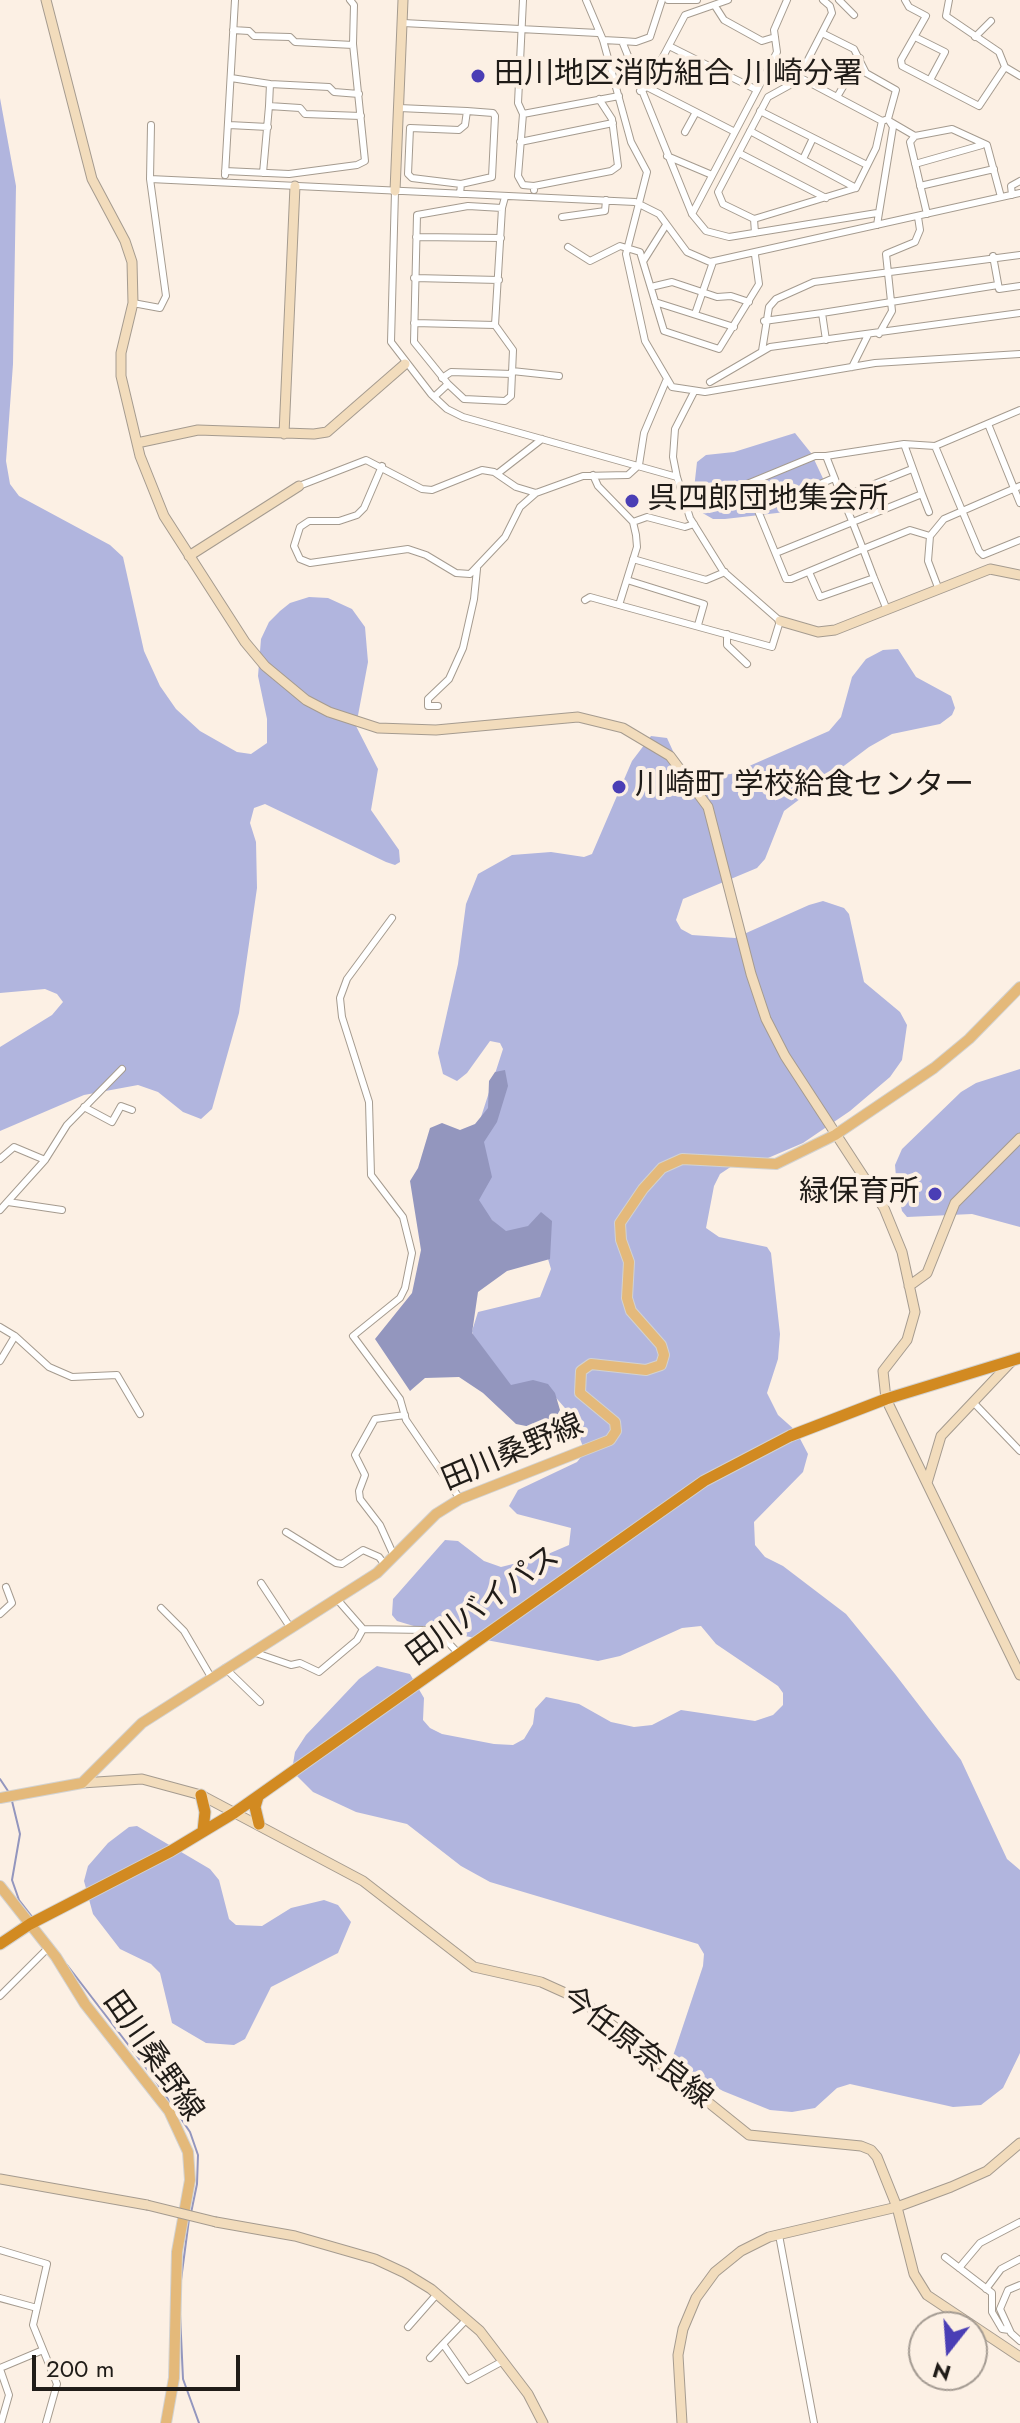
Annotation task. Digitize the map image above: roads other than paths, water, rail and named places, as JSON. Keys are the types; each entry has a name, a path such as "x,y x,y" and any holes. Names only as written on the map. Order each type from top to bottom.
{"highway":[{"name":"田川バイパス","path":"0,1944 30,1924 234,1813 704,1481 790,1436 886,1399 1017,1359"},
{"path":"201,1795 205,1812 203,1831"},
{"path":"258,1797 255,1807 259,1824"}],"main road":[{"name":"田川桑野線","path":"82,1783 142,1723 385,1565 436,1514 460,1499 610,1440 616,1431 615,1422 580,1393 581,1371 591,1364 646,1370 661,1365 661,1345 639,1323 627,1298 629,1262 621,1240 620,1223 631,1204 662,1168 682,1159 776,1164 835,1135 934,1068 1020,987"},
{"path":"0,1798 82,1783"},
{"name":"田川桑野線","path":"0,1886 48,1948 85,2004 169,2111 188,2152 190,2180 177,2252 174,2378 166,2423"}],"street":[{"path":"46,0 92,179 125,241 132,262 133,303 121,353 121,376 137,443 164,516 265,666 306,700 329,712 378,728 402,731 578,717 623,728 670,756 708,807 766,1019 835,1135 893,1224 909,1286 913,1323 907,1340 883,1371 886,1399 1020,1675"},
{"path":"224,183 235,0"},
{"path":"225,171 289,174 362,163 366,158 353,45 354,5 350,0"},
{"path":"403,0 388,326 391,342 405,364 434,397 463,417 677,477"},
{"path":"523,0 518,103 523,114 520,181 534,186 615,169 618,161 613,123 599,99"},
{"path":"586,0 603,40 631,142 647,172 626,254 645,341 672,387 694,392 936,357 1020,354"},
{"path":"603,40 636,42 650,37 662,0"},
{"path":"668,0 697,0"},
{"path":"644,89 685,15 728,0"},
{"path":"692,214 777,52 774,30 787,0"},
{"path":"822,33 854,49 866,73 896,90 887,121 856,188 754,219 723,204 718,197 768,97 793,86 799,77 832,13 823,0"},
{"path":"839,0 854,15"},
{"path":"905,0 909,7 926,16 901,60 902,66 979,106 1005,67"},
{"path":"949,0 946,16 999,52 1005,67 1020,76"},
{"path":"715,6 724,20 762,41 775,37"},
{"path":"975,37 991,21"},
{"path":"403,23 598,33"},
{"path":"233,30 249,31 254,36 290,37 295,42 353,45"},
{"path":"915,37 945,52 930,80"},
{"path":"622,41 644,89 667,156 699,226 713,235 729,237 877,213"},
{"path":"669,46 757,90"},
{"path":"837,97 860,58"},
{"path":"799,77 915,136 952,129 990,149 1001,197"},
{"path":"231,78 270,84 329,87 334,92 359,94"},
{"path":"258,184 268,127 270,84"},
{"path":"644,89 735,132"},
{"path":"523,114 619,96"},
{"path":"269,106 300,108 305,114 361,116"},
{"path":"399,108 467,111 493,113 492,177 461,184 412,178 408,174 410,128 459,130 465,125 467,111"},
{"path":"760,111 867,165"},
{"path":"685,132 696,112"},
{"path":"877,225 893,127 887,121"},
{"path":"520,142 613,123"},
{"path":"133,303 153,309 165,304 150,179 151,125"},
{"path":"229,125 268,127"},
{"path":"750,131 856,188"},
{"path":"915,136 910,142 927,214"},
{"path":"803,159 813,138"},
{"path":"915,164 982,145"},
{"path":"739,153 826,198"},
{"path":"667,156 712,175"},
{"path":"920,186 994,169"},
{"path":"150,179 641,203 653,208 687,252 713,262 1016,194"},
{"path":"1020,181 1011,186 1020,201"},
{"path":"460,194 461,184"},
{"path":"284,434 295,186"},
{"path":"533,198 534,186"},
{"path":"502,208 420,211 414,278 415,348 464,399 505,401 511,396 513,350 495,325 505,197"},
{"path":"562,217 605,211 606,200"},
{"path":"879,334 892,311 886,254 910,245 918,237 918,217"},
{"path":"754,219 755,233"},
{"path":"644,260 666,225"},
{"path":"416,237 501,238"},
{"path":"568,247 590,261 612,248 628,247 640,252 664,331 714,349 723,347 760,278 755,255"},
{"path":"762,351 764,321 776,299 814,282 993,256 1020,255"},
{"path":"993,256 999,289 1020,286"},
{"path":"695,314 713,262"},
{"path":"414,278 499,280"},
{"path":"651,287 672,282 702,293 749,302"},
{"path":"764,321 998,285"},
{"path":"655,302 734,327"},
{"path":"822,313 826,340"},
{"path":"710,382 762,351 1020,313"},
{"path":"414,323 495,325"},
{"path":"852,367 868,335"},
{"path":"137,443 198,430 314,434 335,427 405,364"},
{"path":"442,378 451,372 559,376"},
{"path":"382,466 364,508 357,515 339,521 309,521 300,527 294,546 300,559 310,563 408,549 466,575 505,537 520,507 536,493 593,475 628,475 639,465 644,433 666,381"},
{"path":"434,397 448,384"},
{"path":"694,392 675,429 673,457 694,524 725,572 780,621 818,632 835,630 990,569 1020,575"},
{"path":"930,536 910,530 786,579 747,484 815,456 904,444 935,446 1020,410"},
{"path":"988,424 1017,488 1020,503"},
{"path":"497,474 542,439"},
{"path":"904,444 929,512"},
{"path":"935,446 983,555 1020,540"},
{"path":"826,456 887,610"},
{"path":"189,556 299,486 359,461 382,466 422,489 440,489 469,473 482,470 536,493"},
{"path":"842,497 912,469"},
{"path":"593,475 598,486 633,522 636,535 633,559 619,605"},
{"path":"758,511 834,478"},
{"path":"727,495 748,487"},
{"path":"939,590 928,561 930,536 944,519 1017,488"},
{"path":"776,553 922,494"},
{"path":"633,522 647,517 685,527 694,524"},
{"path":"633,559 706,580 725,572"},
{"path":"438,706 428,706 428,699 449,679 463,648 474,599 477,565"},
{"path":"809,572 820,597 874,578"},
{"path":"627,580 704,604 698,625"},
{"path":"585,600 590,597 772,647 780,621"},
{"path":"727,634 727,645 747,664"},
{"path":"392,918 347,979 340,998 342,1017 369,1102 371,1175 403,1217 412,1253 400,1298 353,1336 400,1399 405,1415 460,1499"},
{"path":"0,1210 45,1160 67,1125 122,1069"},
{"path":"84,1107 112,1122 121,1106 132,1110"},
{"path":"909,1286 927,1273 955,1203 1020,1138"},
{"path":"0,1159 14,1147 45,1160"},
{"path":"8,1202 62,1210"},
{"path":"0,1327 15,1336 49,1367 72,1377 117,1375 140,1414"},
{"path":"0,1361 15,1336"},
{"path":"0,1344 7,1349"},
{"path":"927,1483 941,1436 1017,1359"},
{"path":"973,1402 1020,1451"},
{"path":"394,1556 380,1525 360,1499 359,1491 365,1475 355,1455 375,1419 405,1415"},
{"path":"286,1532 336,1563 342,1564 363,1550 379,1557 385,1565"},
{"path":"261,1583 290,1627"},
{"path":"0,1614 12,1603 6,1587"},
{"path":"259,1592 268,1593"},
{"path":"336,1598 363,1629 425,1630 444,1638 459,1654"},
{"path":"161,1608 184,1631 211,1677"},
{"path":"184,1631 193,1624"},
{"path":"251,1652 291,1665 300,1663 319,1672 357,1640 363,1629"},
{"path":"225,1668 260,1702"},
{"name":"今任原奈良線","path":"82,1783 142,1779 201,1795 363,1881 474,1967 541,1982 581,2000 749,2135 861,2146 871,2150 877,2157 897,2207 914,2274 927,2295 1020,2357"},
{"path":"0,1996 48,1948"},
{"path":"682,2423 678,2355 683,2329 696,2298 715,2272 741,2251 779,2235 897,2207 987,2171 1020,2143"},
{"path":"0,2179 295,2236 375,2259 437,2294 467,2319 528,2394 543,2423"},
{"path":"959,2268 980,2243 1020,2222"},
{"path":"779,2235 814,2423"},
{"path":"0,2250 47,2264 33,2325 57,2384 46,2423"},
{"path":"945,2257 992,2293 992,2312 1002,2329 1009,2330"},
{"path":"986,2289 1001,2269 1020,2259"},
{"path":"1020,2285 1014,2286 1003,2297 1000,2309 1009,2330 1020,2341"},
{"path":"408,2327 437,2294"},
{"path":"0,2298 37,2308"},
{"path":"430,2358 467,2319"},
{"path":"443,2344 468,2380 503,2361"},
{"path":"1,2423 9,2395 0,2369 43,2350"}],"waterway":[{"path":"0,1779 8,1791"},
{"path":"12,1801 20,1834 12,1880 19,1900 33,1918"},
{"path":"67,1965 153,2077 190,2132 198,2155 197,2184 191,2213"},
{"path":"181,2280 189,2219"},
{"path":"180,2314 183,2379 199,2423"}],"place":[{"name":"田川地区消防組合 川崎分署","path":"478,76"},
{"name":"呉四郎団地集会所","path":"632,501"},
{"name":"川崎町 学校給食センター","path":"619,787"},
{"name":"緑保育所","path":"935,1194"}]}
